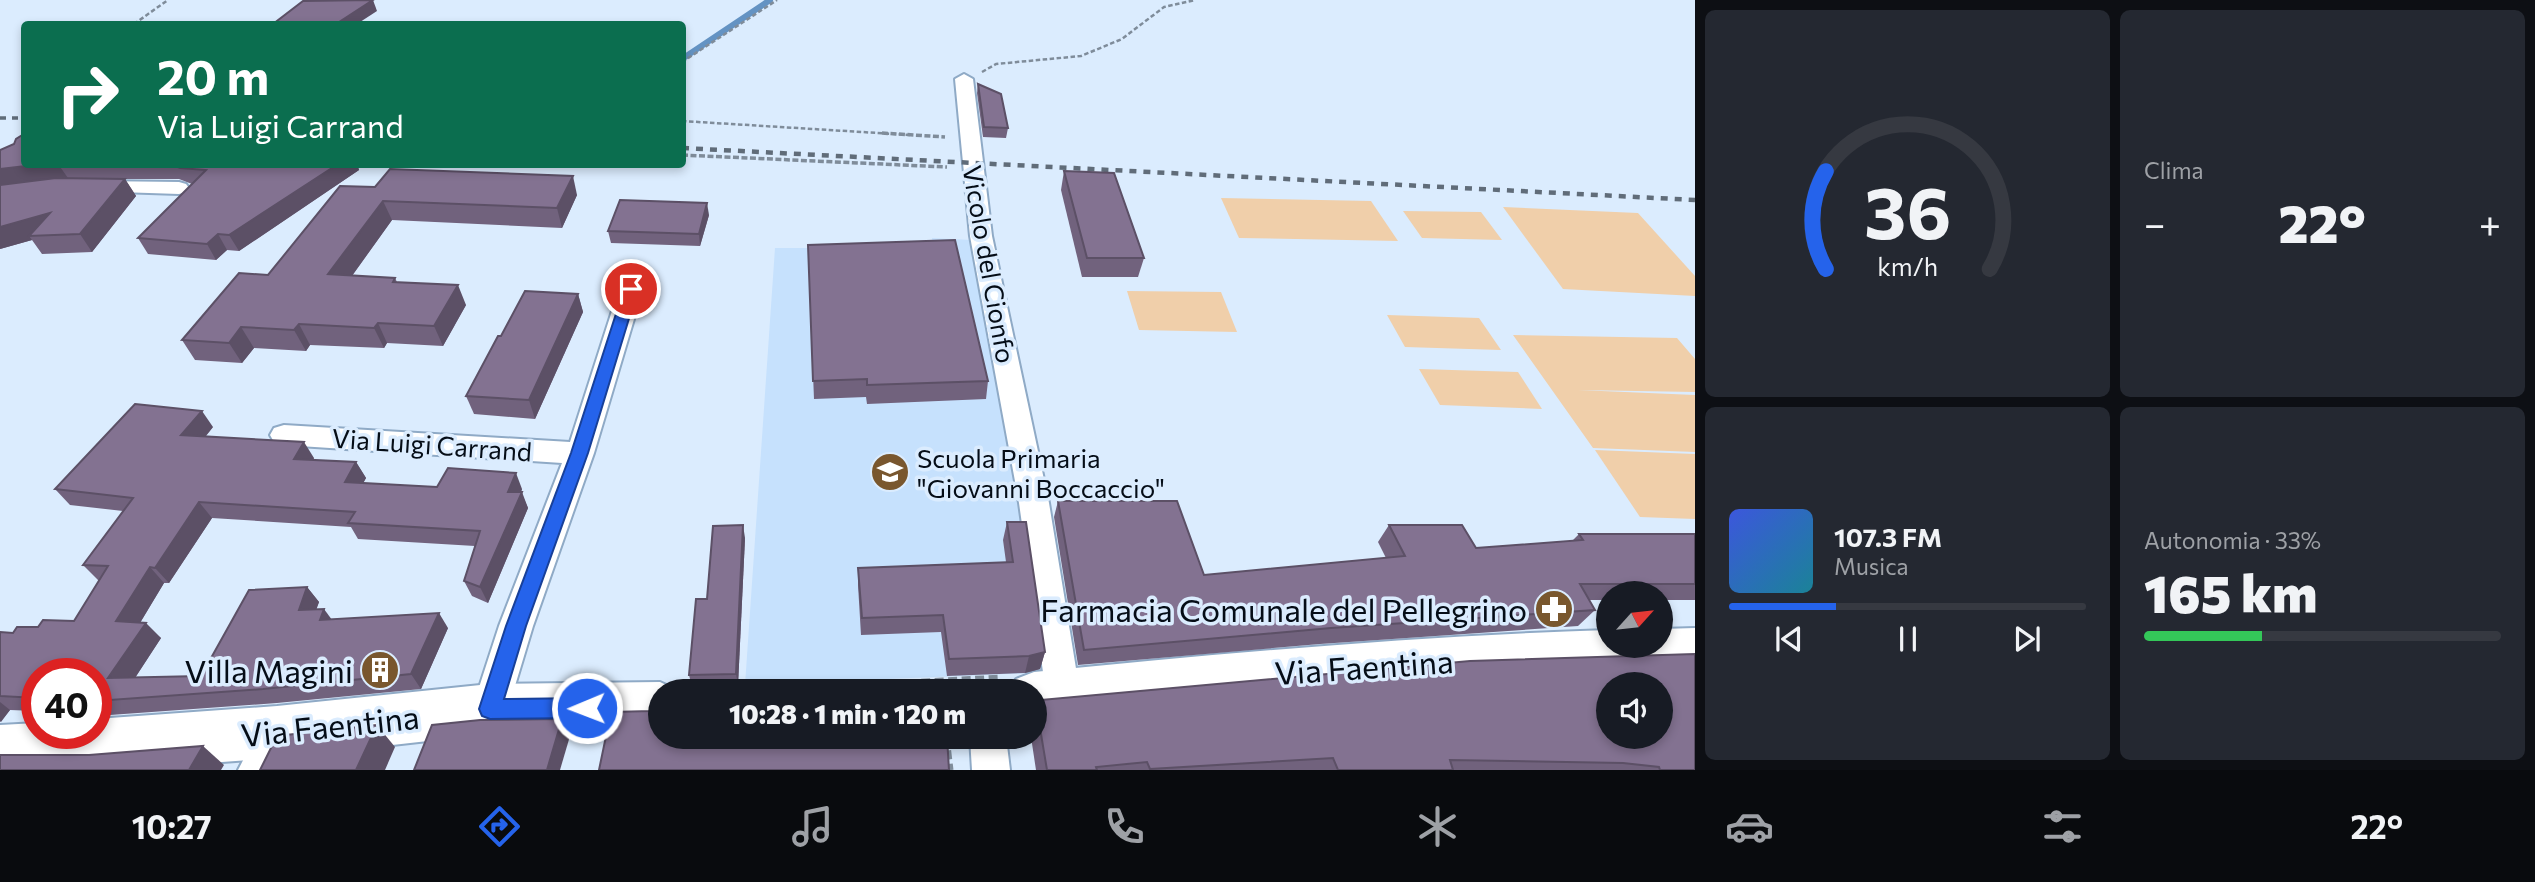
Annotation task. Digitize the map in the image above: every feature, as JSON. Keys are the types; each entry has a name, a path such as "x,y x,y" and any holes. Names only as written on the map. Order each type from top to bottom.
{"street":[{"name":"Vicolo del Cionfo","path":"964,79 981,236 1034,503 1034,679"},
{"path":"82,187 179,188"},
{"path":"490,709 516,626 580,453 631,289"},
{"name":"Via Luigi Carrand","path":"284,435 580,453"},
{"name":"Via Faentina","path":"1047,688 1580,651 1695,651"},
{"name":"Via Faentina","path":"0,752 267,751 490,709 648,707"},
{"path":"989,749 991,770"}],"path":[{"path":"138,21 168,0"},
{"path":"686,59 777,0"},
{"path":"964,79 996,64 1081,56 1122,40 1164,8 1195,0"},
{"path":"686,121 970,139"},
{"path":"686,155 972,169"},
{"path":"948,749 951,770"}],"shaded area":[{"path":"1221,198 1371,201 1398,241 1239,238"},
{"path":"1503,207 1638,213 1695,276 1695,296 1563,289"},
{"path":"1403,211 1481,212 1502,240 1422,238"},
{"name":"Scuola Primaria \"Giovanni Boccaccio\"","path":"932,238 971,240 1056,672 889,679 745,679 775,248 933,248"},
{"path":"1127,291 1221,292 1237,332 1139,330"},
{"path":"1387,315 1479,318 1501,350 1405,347"},
{"path":"1513,335 1677,338 1695,359 1695,392 1578,390 1695,395 1695,452 1593,448"},
{"path":"1419,369 1518,372 1542,409 1440,405"},
{"path":"1595,450 1695,454 1695,519 1640,517"}],"building":[{"path":"373,0 341,21 277,21 303,1"},
{"path":"978,84 1001,94 1008,128 984,127"},
{"path":"21,136 21,167 0,169 0,150 14,144"},
{"path":"180,168 332,168 229,235 218,234 207,244 138,238 206,170"},
{"path":"390,169 573,176 557,208 383,201 328,274 395,278 393,282 458,285 434,326 378,323 374,328 299,324 294,330 241,327 229,343 182,340 239,273 268,275 340,186 375,187"},
{"path":"1064,171 1114,173 1144,258 1087,258"},
{"path":"56,178 125,179 80,234 29,236 50,213 0,227 0,185"},
{"path":"620,200 707,203 699,234 608,231"},
{"path":"955,240 988,381 867,385 867,379 813,381 808,245"},
{"path":"525,291 578,294 529,400 466,396 498,336 501,336"},
{"path":"135,404 202,411 181,435 304,442 294,459 356,462 345,482 437,487 448,468 516,473 508,492 522,492 480,587 464,581 480,531 348,523 355,512 199,502 155,568 150,567 116,621 146,623 112,672 112,658 21,658 21,697 0,696 0,632 13,633 17,627 38,627 43,620 74,621 108,566 83,565 133,498 55,489"},
{"path":"1058,501 1177,501 1204,575 1405,556 1389,525 1462,525 1476,548 1583,540 1579,534 1695,534 1695,584 1673,584 1673,581 1596,581 1596,584 1580,584 1595,610 1331,628 1084,650"},
{"path":"1007,522 1026,522 1045,652 1029,656 949,659 943,615 862,618 858,568 1013,562"},
{"path":"743,525 736,674 689,675 696,599 707,599 713,526"},
{"path":"307,587 299,610 324,609 320,620 439,613 411,674 263,689 112,700 112,678 201,676 249,590"},
{"path":"1695,654 1695,770 1660,770 1659,767 1623,763 1450,760 1453,770 1338,770 1333,758 1150,769 1147,762 1096,767 1097,770 1047,770 1044,749 1047,749 1047,699 1470,661 1673,658 1673,655"},
{"path":"648,711 648,749 948,749 949,770 599,770 611,712"},
{"path":"562,719 547,770 414,770 432,725 480,720"},
{"path":"377,725 356,770 260,770 277,736"},
{"path":"203,746 189,770 0,770 0,755 89,755"}],"waterway":[{"path":"686,56 770,0"}],"railway":[{"path":"0,118 21,118"},
{"path":"686,148 1695,200"}],"place":[{"name":"Scuola Primaria \"Giovanni Boccaccio\"","path":"890,472"},
{"name":"Farmacia Comunale del Pellegrino","path":"1554,609"},
{"name":"Villa Magini","path":"380,670"}],"route":[{"path":"587,708 490,709 516,626 580,453 631,289"}]}
